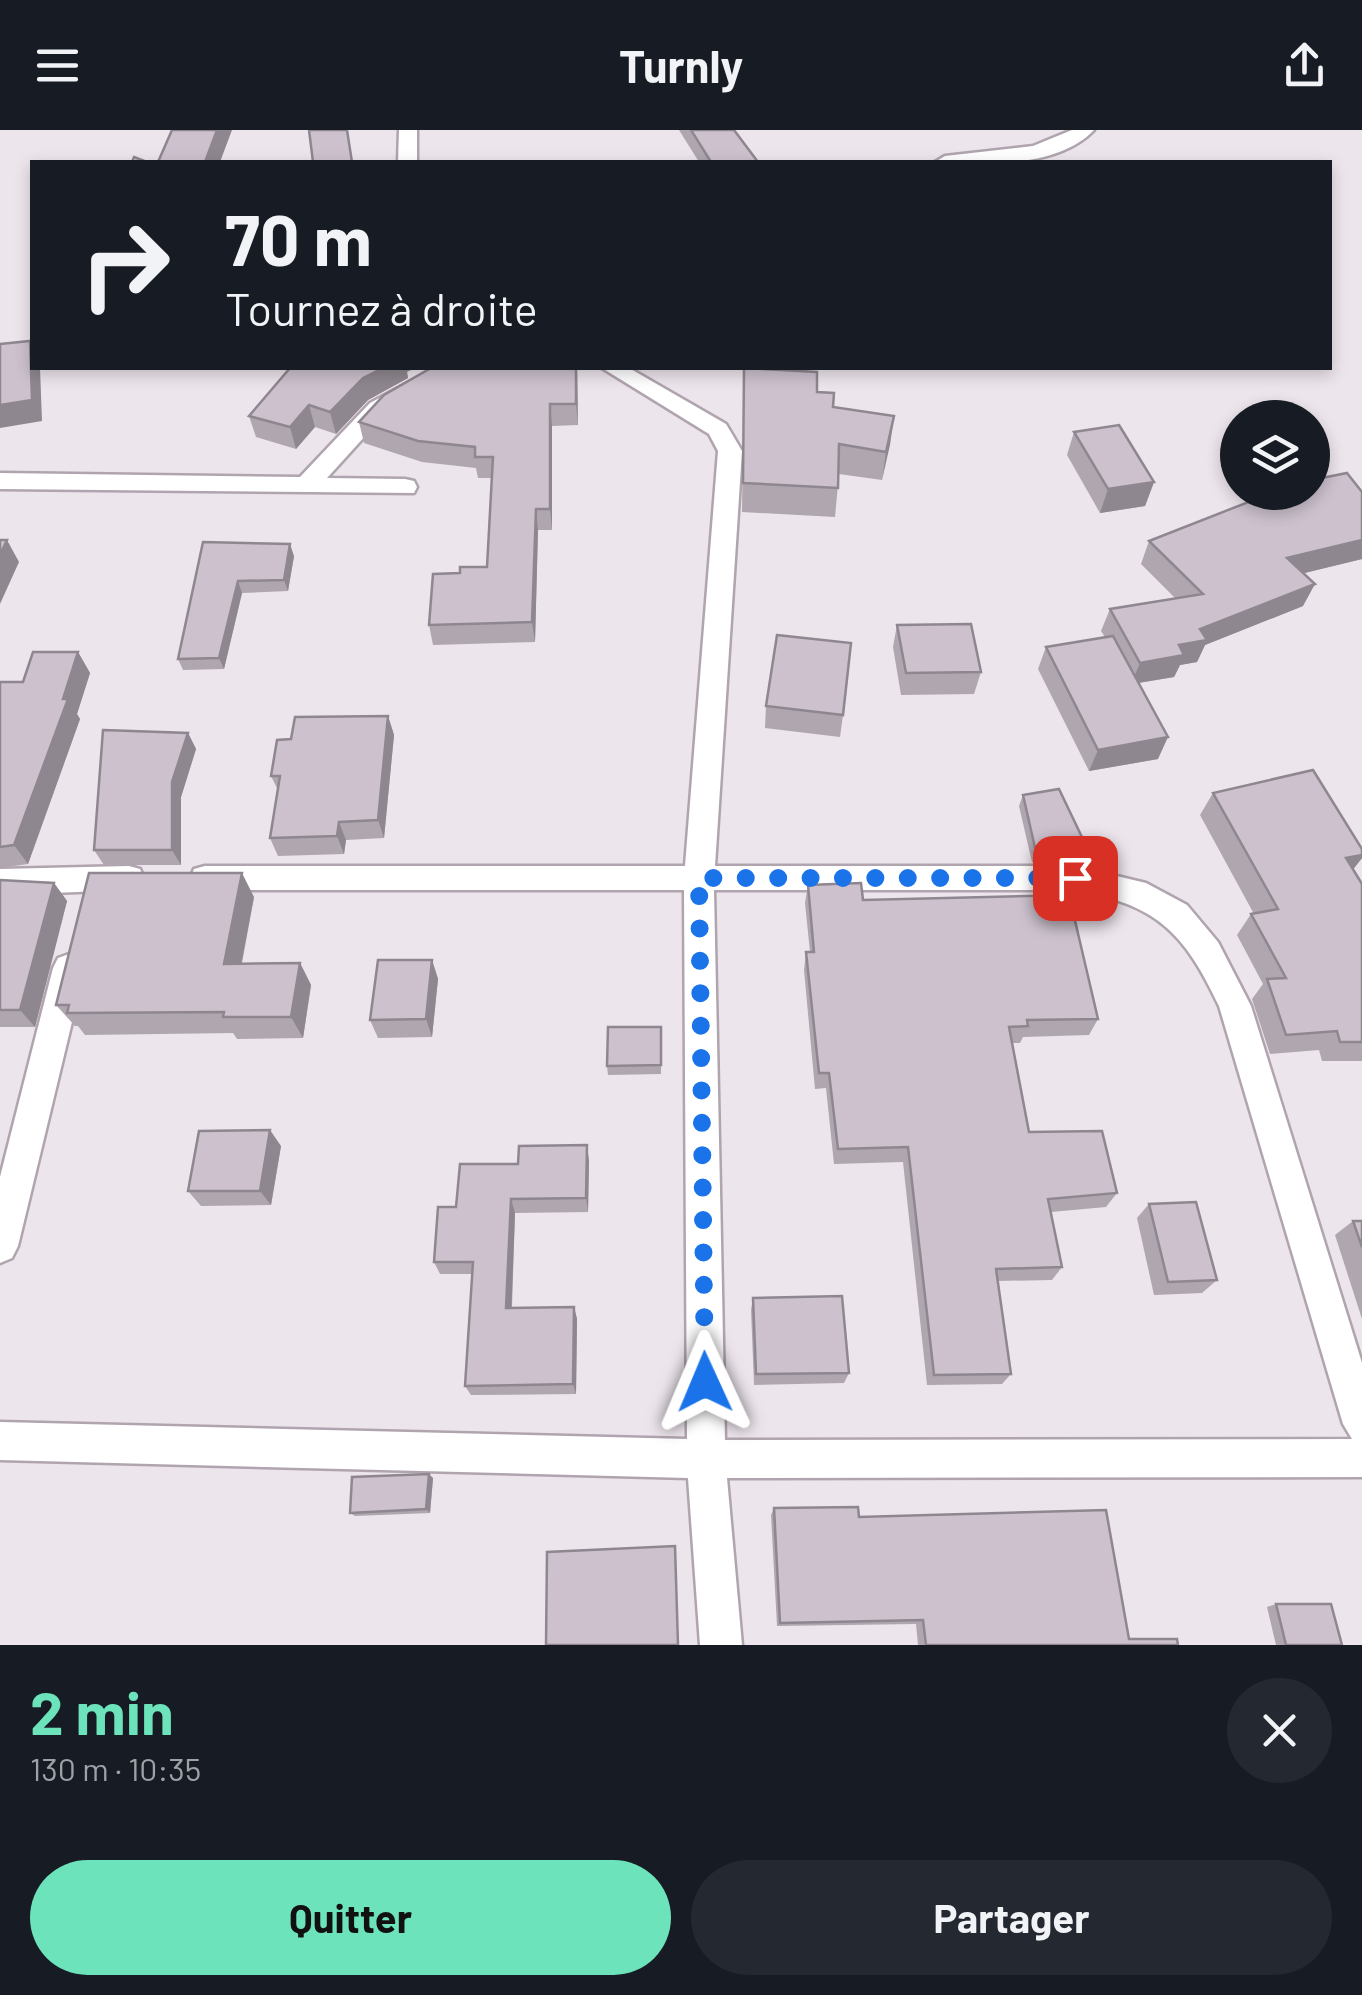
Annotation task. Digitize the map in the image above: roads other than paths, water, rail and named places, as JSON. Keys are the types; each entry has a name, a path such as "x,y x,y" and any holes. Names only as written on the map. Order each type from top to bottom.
{"street":[{"path":"408,130 408,160"},
{"path":"961,160 1035,151 1067,143 1085,130"},
{"path":"306,486 378,408 448,370"},
{"path":"616,370 718,429 730,451 699,878 706,1459 721,1645"},
{"path":"0,481 405,487"},
{"path":"0,1246 92,878"},
{"path":"0,882 92,878 1075,878 1114,884 1162,902 1190,924 1210,952 1235,1006 1362,1424"},
{"path":"0,1441 706,1459 1362,1458"}]}
